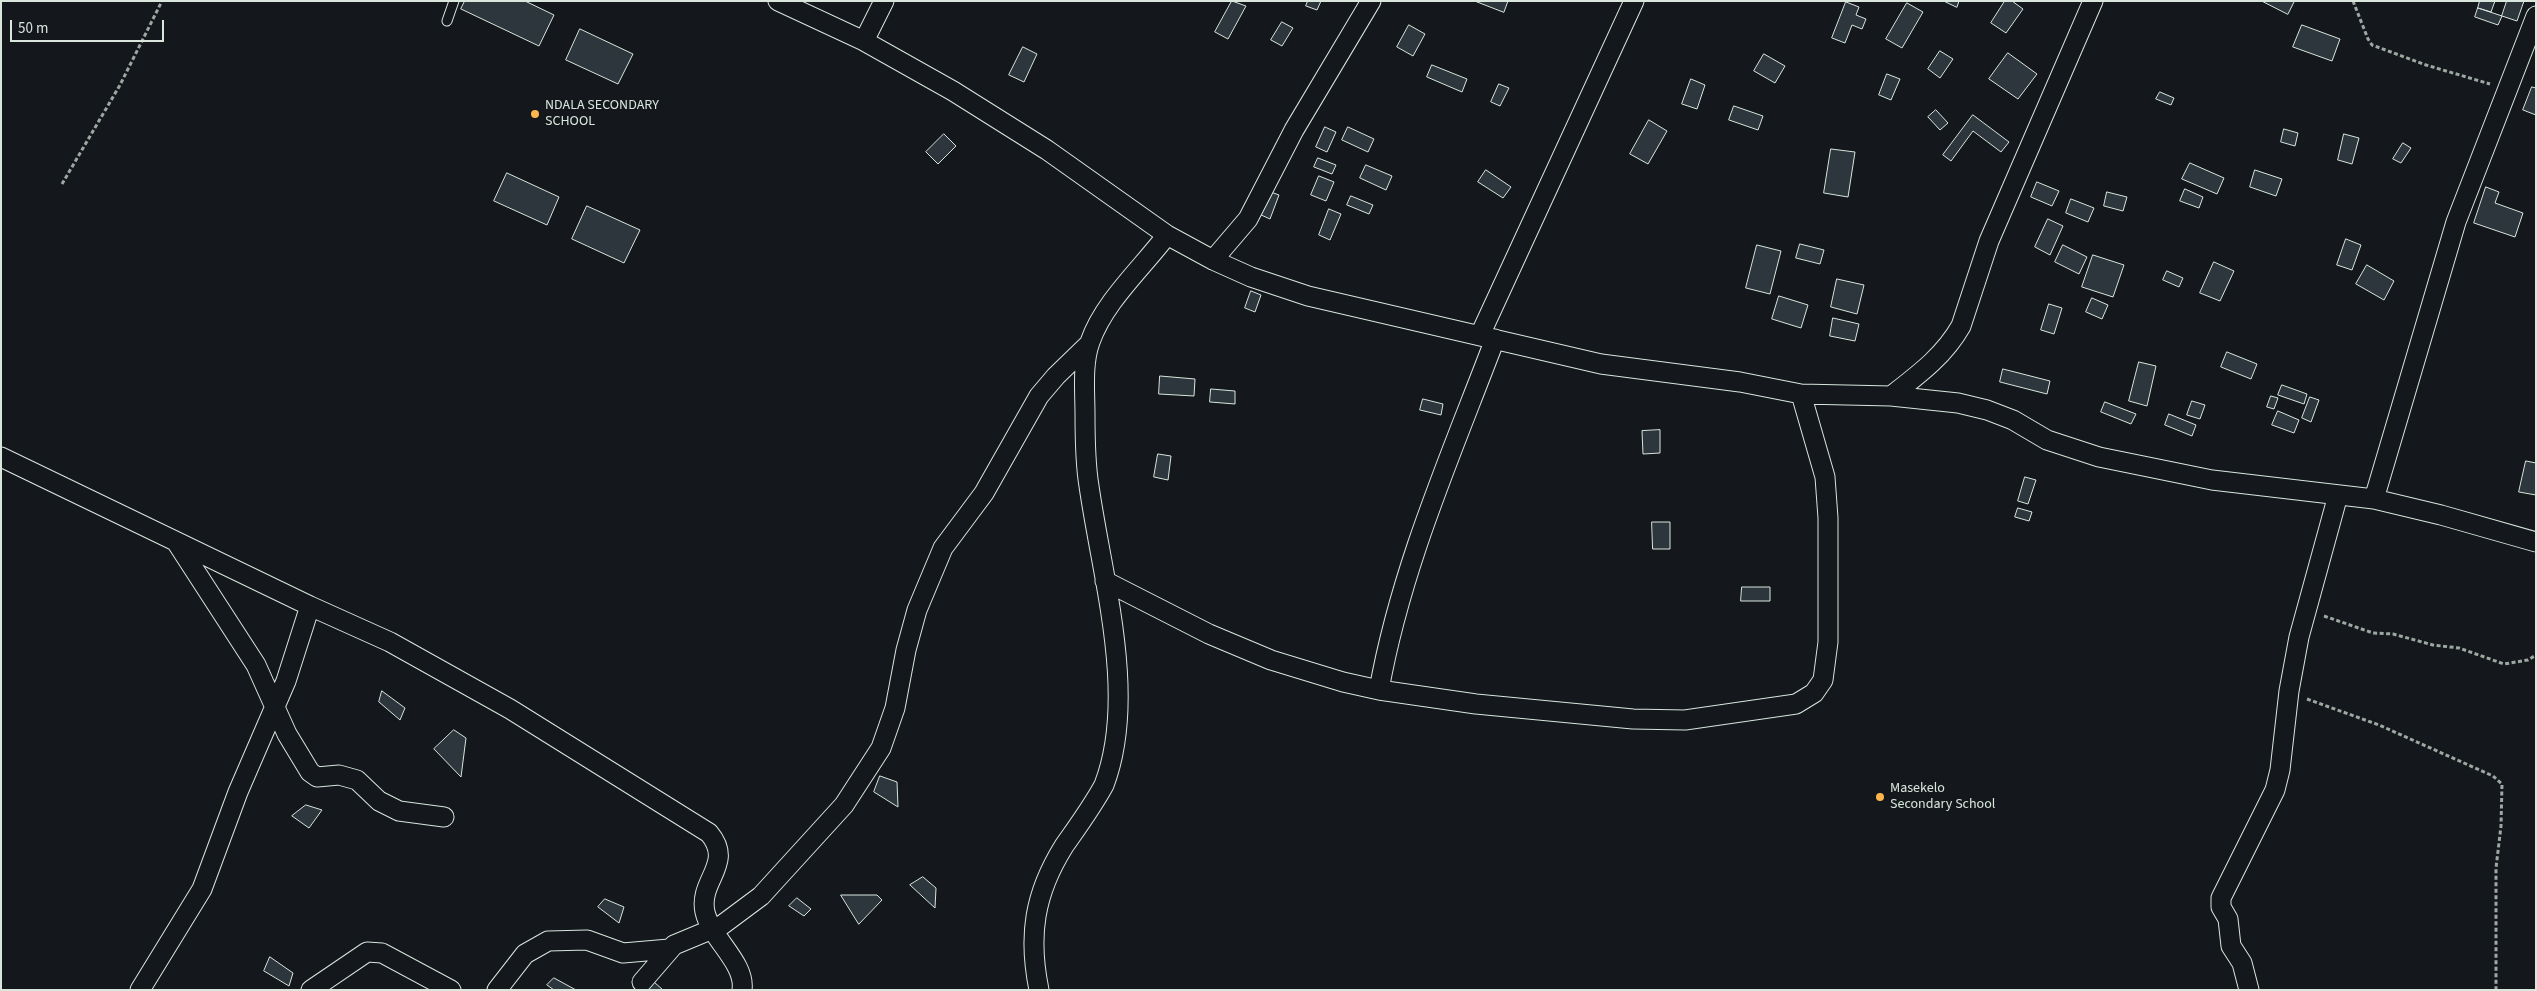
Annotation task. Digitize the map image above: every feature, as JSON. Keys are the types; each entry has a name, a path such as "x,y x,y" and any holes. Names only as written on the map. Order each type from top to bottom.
{"street":[{"path":"778,1 864,41 953,91 1047,150 1167,235 1213,260 1251,277 1308,296 1601,364 1740,382 1801,394 1891,396 1958,403 1987,410 2013,420 2048,440 2071,449 2135,465 2212,480 2374,499 2442,515 2536,542"},
{"path":"864,41 884,1"},
{"path":"1213,260 1248,219 1294,130 1371,1"},
{"path":"1379,690 1397,607 1488,337 1634,1"},
{"path":"1891,396 1925,370 1954,338 1961,326 1989,241 2093,1"},
{"path":"2374,499 2456,222 2536,16"},
{"path":"642,982 669,949 680,942 712,930 761,896 828,825 867,772 881,748 891,720 917,610 943,548 984,493 1039,396 1056,376 1089,344 1111,304 1167,235"},
{"path":"1039,990 1032,943 1037,906 1050,871 1104,785 1110,770 1116,737 1119,701 1114,635 1088,484 1085,442 1085,392 1089,344"},
{"path":"1105,581 1209,634 1271,660 1343,682 1379,690 1476,704 1633,719 1676,720 1726,715 1796,704 1810,696 1823,680 1826,663 1828,518 1825,477 1801,394"},
{"path":"1,457 310,606 390,642 510,709 709,833 718,848 719,859 704,900 707,919 712,930 741,974 742,990"},
{"path":"2249,990 2242,963 2231,946 2228,919 2221,904 2275,790 2282,757 2289,691 2306,610 2338,495"},
{"path":"176,542 256,665 287,734 314,775 350,777 362,783 379,801 389,807 399,811 444,817"},
{"path":"140,990 202,888 238,792 275,709 298,647 310,606"},
{"path":"497,990 525,954 548,941 587,940 622,953 669,949"},
{"path":"311,990 367,952 382,953 451,990"}],"lane":[{"path":"447,21 454,1"}],"path":[{"path":"62,184 120,85 162,1"},
{"path":"2354,1 2368,40 2372,45 2426,65 2507,88"},
{"path":"2306,610 2373,633 2393,634 2433,645 2460,648 2504,664 2528,660 2536,655"},
{"path":"2289,691 2415,740 2493,776 2502,784 2503,792 2496,868 2496,990"}],"building":[{"path":"465,1 525,1 554,15 539,46 461,9"},
{"path":"1232,1 1246,6 1228,39 1215,32"},
{"path":"1308,1 1321,1 1317,10 1306,6"},
{"path":"1475,1 1508,1 1504,12"},
{"path":"1944,1 1959,1 1957,7"},
{"path":"2005,1 2012,1 2023,9 2006,33 1991,23"},
{"path":"2262,1 2293,1 2294,2 2288,14"},
{"path":"2480,1 2495,1 2491,12 2478,8"},
{"path":"2507,1 2524,1 2517,21 2502,16"},
{"path":"1846,2 1859,7 1856,15 1866,19 1862,29 1852,25 1845,43 1832,38"},
{"path":"1907,3 1923,12 1902,48 1886,39"},
{"path":"2478,8 2502,16 2498,25 2475,17"},
{"path":"1282,22 1293,28 1282,46 1271,40"},
{"path":"1409,25 1425,34 1413,56 1397,47"},
{"path":"2302,25 2340,39 2332,61 2293,47"},
{"path":"580,29 633,54 618,84 566,60"},
{"path":"1023,47 1037,54 1024,82 1009,75"},
{"path":"1940,51 1953,59 1940,78 1928,69"},
{"path":"2008,53 2037,74 2018,99 1989,79"},
{"path":"1764,54 1785,66 1775,83 1754,71"},
{"path":"1432,65 1467,79 1462,92 1427,77"},
{"path":"1887,74 1900,79 1891,100 1879,95"},
{"path":"1691,79 1705,85 1697,109 1682,104"},
{"path":"1499,84 1509,88 1500,106 1491,102"},
{"path":"2532,87 2536,88 2536,115 2523,110"},
{"path":"2160,92 2174,98 2171,105 2156,99"},
{"path":"1734,106 1763,116 1758,130 1729,120"},
{"path":"1936,110 1948,123 1940,130 1928,117"},
{"path":"1973,115 2009,142 2001,152 1973,131 1951,161 1943,155"},
{"path":"1649,120 1667,131 1648,164 1630,154"},
{"path":"1325,127 1336,132 1327,152 1316,147"},
{"path":"1348,127 1374,139 1368,152 1342,140"},
{"path":"2284,129 2298,133 2295,146 2281,142"},
{"path":"944,134 956,146 938,164 926,152"},
{"path":"2344,134 2359,138 2352,164 2338,160"},
{"path":"2403,143 2411,148 2401,163 2393,159"},
{"path":"1831,149 1855,152 1848,197 1824,193"},
{"path":"1318,158 1336,165 1332,174 1314,167"},
{"path":"2190,163 2224,178 2217,194 2182,179"},
{"path":"1366,165 1392,176 1386,190 1360,178"},
{"path":"1486,170 1511,187 1503,198 1478,182"},
{"path":"2255,170 2282,179 2276,196 2250,187"},
{"path":"507,173 559,197 547,225 494,201"},
{"path":"1319,176 1334,182 1326,201 1311,195"},
{"path":"2037,182 2059,191 2052,206 2031,197"},
{"path":"2486,187 2499,192 2495,203 2523,213 2515,237 2474,223"},
{"path":"2185,189 2203,197 2199,208 2180,201"},
{"path":"1268,191 1279,195 1270,219 1259,214"},
{"path":"2107,192 2127,197 2123,211 2104,206"},
{"path":"1351,196 1373,205 1369,214 1347,205"},
{"path":"2071,199 2094,208 2088,222 2066,213"},
{"path":"587,206 640,230 624,263 572,239"},
{"path":"1329,209 1341,214 1330,240 1319,235"},
{"path":"2048,219 2063,226 2050,255 2035,247"},
{"path":"2346,239 2361,245 2352,270 2337,265"},
{"path":"1800,244 1824,250 1820,264 1796,258"},
{"path":"1757,245 1781,251 1770,294 1746,288"},
{"path":"2063,245 2087,257 2079,274 2055,262"},
{"path":"2093,255 2124,265 2113,297 2082,287"},
{"path":"2214,262 2234,271 2220,301 2200,293"},
{"path":"2367,265 2394,281 2384,300 2356,284"},
{"path":"2167,271 2183,278 2179,287 2163,280"},
{"path":"1837,279 1864,285 1857,314 1831,307"},
{"path":"1251,291 1261,295 1255,312 1245,308"},
{"path":"1779,296 1808,305 1801,328 1772,319"},
{"path":"2092,298 2108,305 2102,319 2086,312"},
{"path":"2049,304 2062,308 2054,334 2041,330"},
{"path":"1833,318 1859,324 1855,341 1830,336"},
{"path":"2227,352 2257,364 2251,379 2221,367"},
{"path":"2139,362 2156,366 2147,406 2129,401"},
{"path":"2003,369 2050,381 2047,394 2000,382"},
{"path":"1160,376 1195,379 1194,396 1159,394"},
{"path":"2282,385 2307,394 2304,404 2278,395"},
{"path":"1211,389 1235,391 1235,404 1210,402"},
{"path":"2271,396 2278,398 2274,409 2267,407"},
{"path":"2310,397 2319,400 2311,422 2302,418"},
{"path":"1423,399 1443,404 1441,415 1420,410"},
{"path":"2192,401 2205,405 2200,419 2187,415"},
{"path":"2105,402 2136,414 2131,424 2101,412"},
{"path":"2278,411 2299,420 2294,433 2272,425"},
{"path":"2169,414 2196,425 2192,436 2165,425"},
{"path":"1660,430 1660,453 1643,454 1642,431"},
{"path":"1158,454 1171,456 1168,480 1154,477"},
{"path":"2526,461 2536,463 2536,495 2519,492"},
{"path":"2025,477 2036,480 2028,504 2018,501"},
{"path":"2018,508 2032,512 2029,521 2015,517"},
{"path":"1652,522 1670,522 1670,549 1653,549"},
{"path":"1742,587 1770,587 1770,601 1741,601"},
{"path":"382,691 405,708 400,720 379,702"},
{"path":"454,730 466,738 461,777 434,749"},
{"path":"880,776 897,782 898,807 874,792"},
{"path":"306,805 322,810 309,828 292,816"},
{"path":"923,877 936,888 935,908 910,885"},
{"path":"841,895 877,895 882,900 859,924"},
{"path":"797,898 811,909 804,916 789,906"},
{"path":"605,899 624,907 619,923 598,907"},
{"path":"270,957 293,973 289,986 264,971"},
{"path":"554,978 576,990 554,990 547,985"},
{"path":"654,982 663,990 646,990"}],"place":[{"name":"NDALA SECONDARY SCHOOL","path":"535,114"},
{"name":"Masekelo Secondary School","path":"1880,797"}]}
